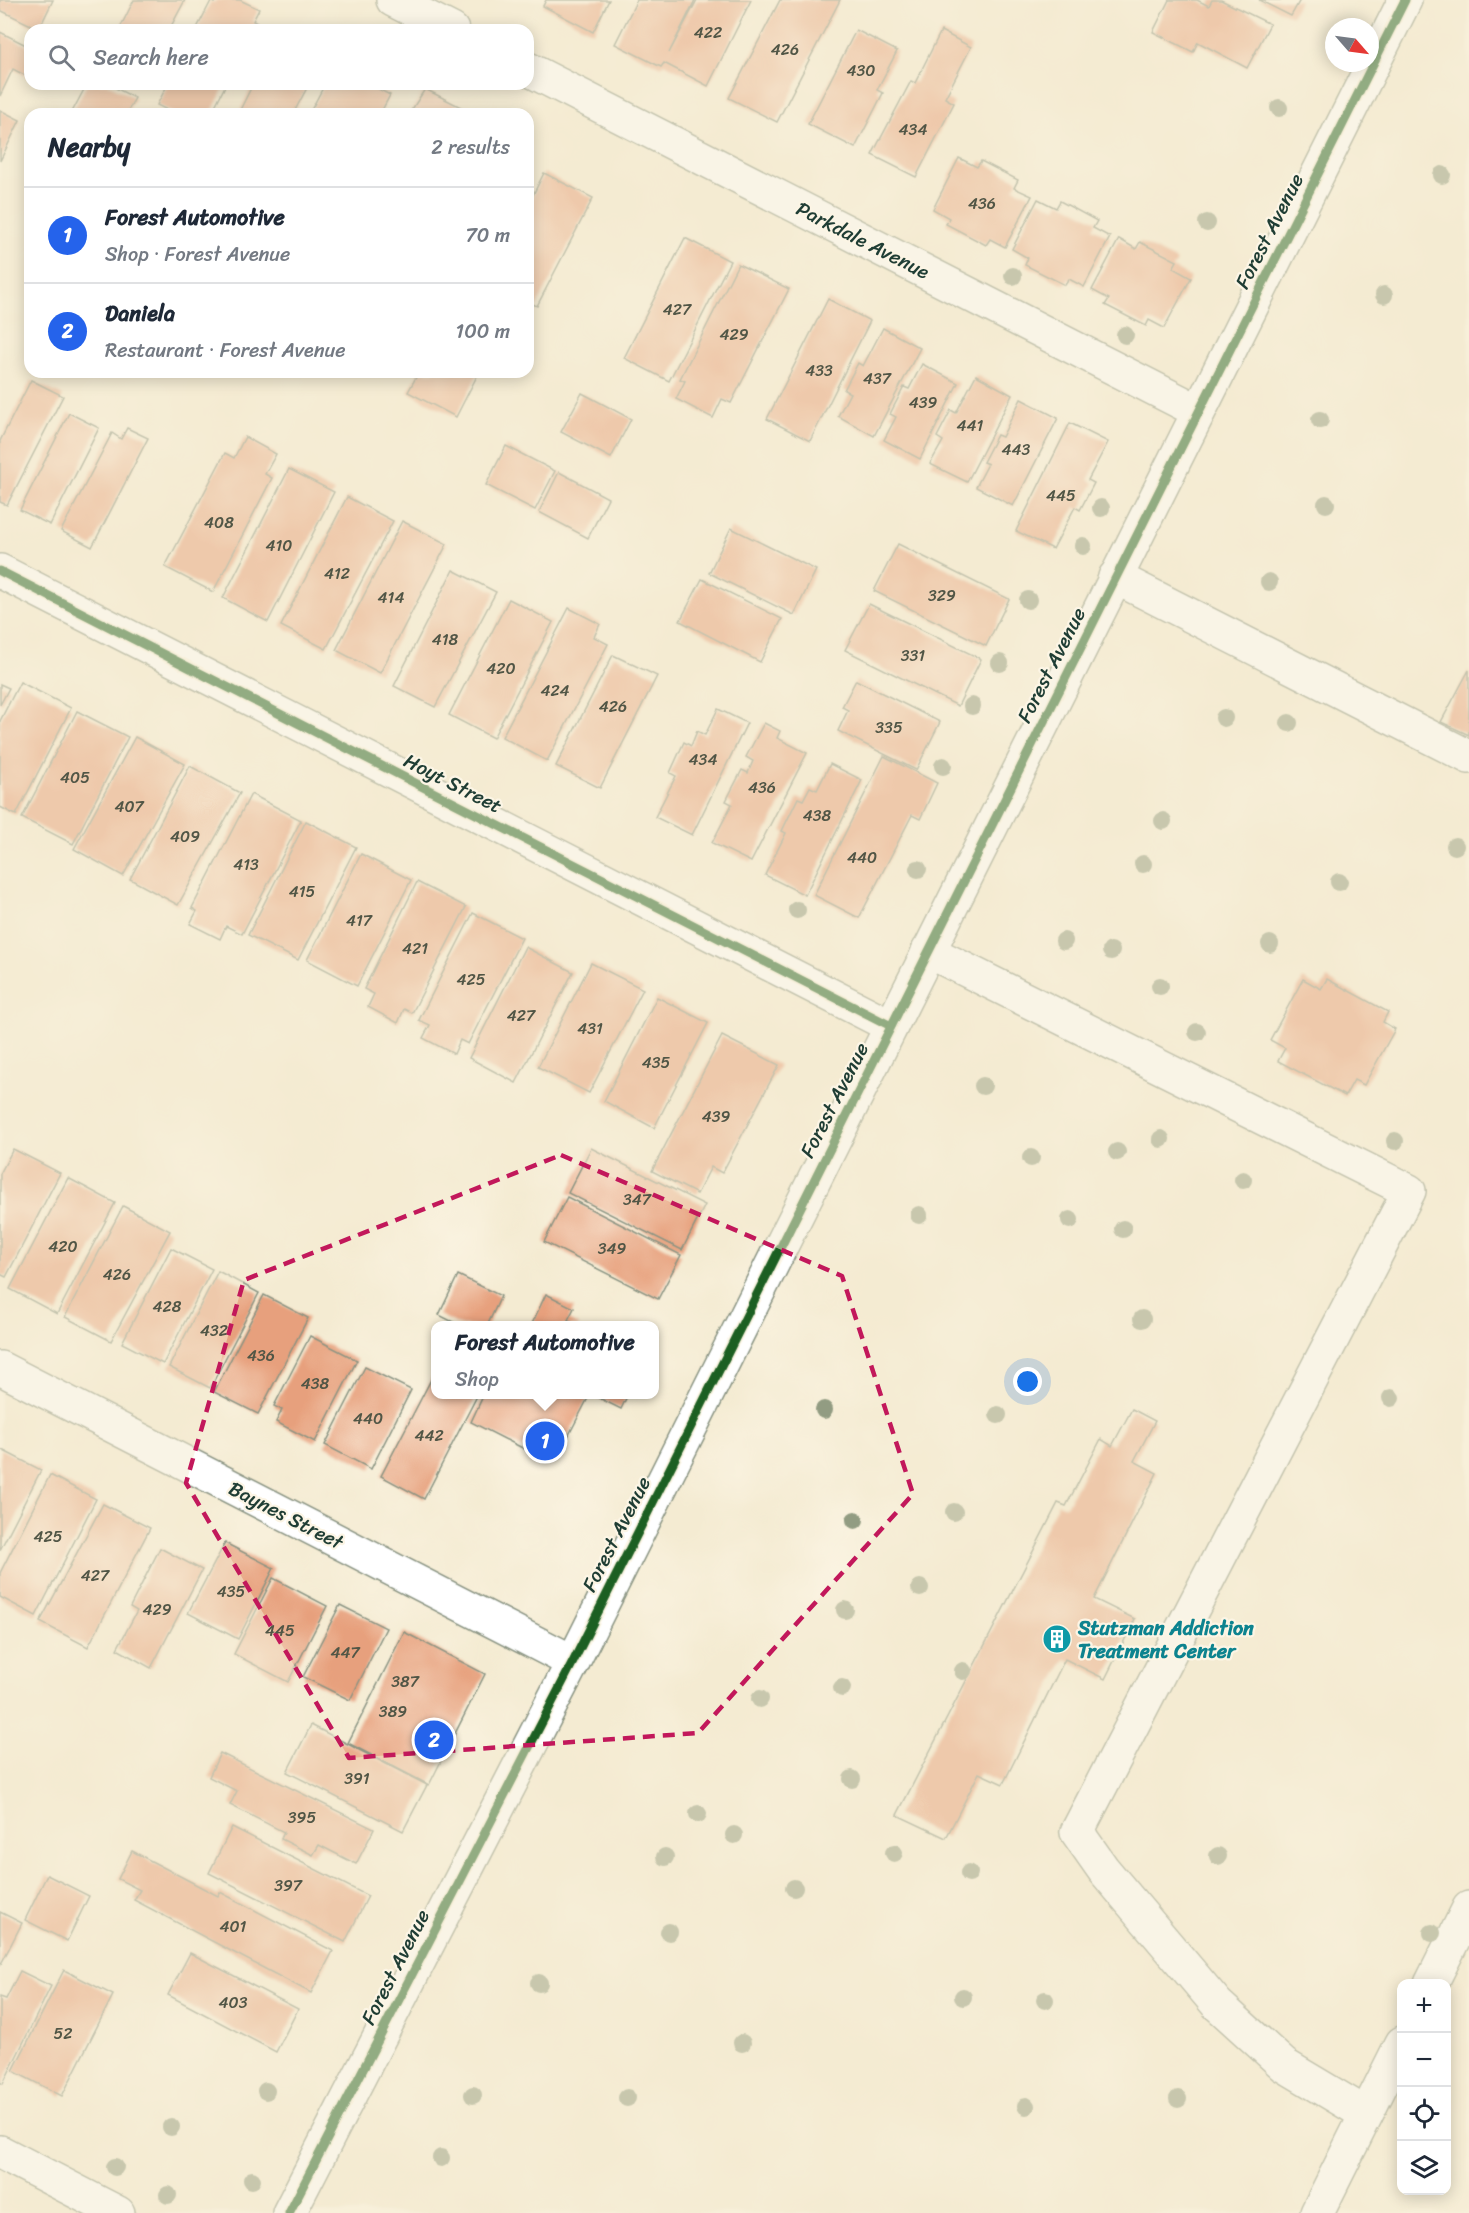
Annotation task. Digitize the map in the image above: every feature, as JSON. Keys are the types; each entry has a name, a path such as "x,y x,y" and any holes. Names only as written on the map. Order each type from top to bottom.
{"street":[{"path":"393,0 440,24"},
{"name":"Forest Avenue","path":"289,2213 573,1662 1405,0"},
{"name":"Parkdale Avenue","path":"534,72 1198,411"},
{"name":"Hoyt Street","path":"0,571 891,1026"},
{"path":"1115,577 1469,757"},
{"path":"928,951 1409,1191 1077,1832 1103,1869 1217,2004 1284,2065 1366,2114"},
{"name":"Baynes Street","path":"0,1368 573,1662"},
{"path":"1433,1979 1469,1908"},
{"path":"1317,2213 1397,2051"},
{"path":"0,2152 118,2213"}],"highlighted area":[{"path":"561,1155 842,1276 913,1494 698,1733 349,1758 186,1483 244,1280"}],"building":[{"path":"0,0 53,0 41,24 29,24 0,10"},
{"path":"134,0 185,0 172,24 122,24"},
{"path":"216,0 240,0 259,9 253,21 257,23 199,24 211,1 214,3"},
{"path":"546,0 609,0 593,32 543,6"},
{"path":"637,0 695,0 669,53 697,0 751,0 708,86 664,63 661,67 615,44"},
{"path":"780,0 840,0 777,122 729,98"},
{"path":"1169,0 1197,0 1209,6 1212,0 1221,0 1270,24 1247,68 1198,42 1193,52 1153,32"},
{"path":"1259,0 1300,0 1291,16"},
{"path":"856,30 897,51 877,90 883,93 855,148 808,124"},
{"path":"941,31 971,47 945,98 954,103 916,177 872,155 911,81 915,83"},
{"path":"0,32 24,44 24,75 13,69 0,96"},
{"path":"84,90 120,90 135,98 129,108 74,108"},
{"path":"165,90 223,90 214,108 163,108 157,105"},
{"path":"250,90 306,90 296,108 241,108"},
{"path":"322,90 380,90 390,95 383,108 312,108"},
{"path":"424,90 427,90 463,108 413,108"},
{"path":"0,110 20,120 0,161"},
{"path":"959,158 977,167 981,161 1018,180 1014,188 1032,196 1005,247 990,239 986,245 946,224 949,218 933,209"},
{"path":"544,173 593,198 537,306 534,305 534,193"},
{"path":"1038,199 1056,208 1060,201 1097,221 1093,228 1110,237 1084,287 1069,279 1065,285 1025,265 1028,258 1012,249"},
{"path":"685,238 730,261 669,381 624,358"},
{"path":"1119,239 1136,249 1140,242 1177,261 1173,268 1191,278 1164,328 1149,320 1146,326 1105,305 1109,299 1092,290"},
{"path":"738,264 789,289 731,403 722,399 713,418 676,399 685,381 680,379"},
{"path":"828,299 870,321 810,441 767,419"},
{"path":"883,328 920,348 874,436 838,416 850,393 844,390 858,363 863,366"},
{"path":"922,364 958,383 920,459 884,440 896,417 890,414 904,387 909,389"},
{"path":"976,375 1012,395 967,482 930,464 943,441 937,437 951,410 956,413"},
{"path":"416,378 476,378 456,417 408,392"},
{"path":"31,380 63,396 7,505 0,502 0,441"},
{"path":"582,393 631,419 611,458 561,432"},
{"path":"1021,399 1058,418 1013,506 976,487 988,464 983,462 997,435 1002,437"},
{"path":"69,413 99,428 50,525 20,510"},
{"path":"1070,423 1108,442 1088,480 1094,483 1080,510 1075,507 1053,549 1016,531"},
{"path":"127,428 148,438 92,547 61,531 112,433 121,439"},
{"path":"245,437 276,454 265,474 272,478 213,592 165,567 225,453 234,458"},
{"path":"506,446 555,471 535,510 486,485"},
{"path":"289,469 334,492 268,622 223,598"},
{"path":"559,472 608,498 588,538 539,512"},
{"path":"347,497 393,521 326,649 281,626"},
{"path":"402,521 447,544 380,673 336,650"},
{"path":"731,528 816,570 794,615 709,573"},
{"path":"898,544 1009,599 986,646 874,591"},
{"path":"453,570 496,592 435,707 394,686"},
{"path":"702,579 782,619 760,662 680,621"},
{"path":"509,599 553,622 493,738 449,715"},
{"path":"869,604 981,659 958,706 845,650"},
{"path":"569,608 600,624 594,637 608,644 547,761 502,737"},
{"path":"613,655 657,676 600,788 556,766"},
{"path":"1469,670 1469,735 1441,722"},
{"path":"856,680 940,722 916,770 838,731 848,710 842,707"},
{"path":"20,682 71,708 16,815 0,807 0,721"},
{"path":"0,684 9,688 0,705"},
{"path":"718,709 747,723 692,835 655,817 676,776 670,773 684,742 691,746 697,731 705,735"},
{"path":"77,711 128,737 73,844 22,818"},
{"path":"764,723 780,731 777,738 807,753 751,862 712,843 732,804 726,801 742,770 748,773 753,761 746,757"},
{"path":"135,737 185,764 123,876 74,849"},
{"path":"884,756 937,783 920,819 912,815 859,918 814,895"},
{"path":"830,764 862,780 805,895 765,875 786,833 782,831 798,798 803,800 810,787 817,790"},
{"path":"190,766 240,793 178,905 130,879"},
{"path":"251,794 301,820 242,934 226,926 220,939 190,924 197,911 192,908"},
{"path":"306,821 356,847 298,960 248,935"},
{"path":"361,854 411,880 357,986 307,960"},
{"path":"417,882 466,907 412,1013 404,1009 398,1023 368,1007 374,994 364,989"},
{"path":"473,913 522,938 468,1044 460,1040 454,1054 423,1038 430,1025 419,1020"},
{"path":"525,947 573,972 516,1083 469,1058"},
{"path":"591,963 643,989 589,1093 538,1067"},
{"path":"1303,979 1321,989 1327,979 1388,1012 1383,1022 1395,1029 1364,1085 1354,1080 1345,1096 1278,1061 1285,1048 1270,1040"},
{"path":"657,997 708,1023 654,1128 604,1101"},
{"path":"722,1036 779,1065 722,1173 711,1167 697,1194 652,1171"},
{"path":"591,1148 705,1205 682,1250 568,1193"},
{"path":"13,1149 60,1173 6,1277 0,1274 0,1174"},
{"path":"68,1178 115,1203 57,1314 10,1289"},
{"path":"567,1197 681,1255 658,1299 544,1242"},
{"path":"123,1206 170,1231 111,1341 65,1317"},
{"path":"171,1248 212,1269 163,1364 122,1343"},
{"path":"218,1271 259,1293 210,1388 169,1367"},
{"path":"458,1275 501,1296 489,1321 451,1321 439,1315"},
{"path":"546,1294 574,1308 568,1320 570,1321 533,1321"},
{"path":"264,1295 308,1318 258,1414 214,1392"},
{"path":"310,1336 357,1360 315,1442 276,1422 282,1410 274,1406"},
{"path":"365,1367 411,1390 371,1469 325,1445"},
{"path":"431,1380 431,1399 475,1399 424,1499 381,1476"},
{"path":"482,1399 587,1399 559,1454 544,1459 471,1422"},
{"path":"601,1399 626,1399 621,1409"},
{"name":"Stutzman Addiction Treatment Center","path":"1132,1409 1155,1421 1134,1461 1157,1473 1094,1599 1135,1619 1105,1679 1065,1659 1003,1784 979,1773 946,1838 897,1815 1058,1503 1066,1506 1101,1439 1112,1446"},
{"path":"0,1449 41,1470 0,1550"},
{"path":"50,1475 96,1499 36,1616 0,1597 0,1573"},
{"path":"103,1504 150,1528 88,1647 40,1622"},
{"path":"225,1543 274,1568 238,1639 188,1613"},
{"path":"160,1548 202,1570 151,1668 117,1649 137,1611 130,1607"},
{"path":"273,1578 327,1606 288,1682 234,1654"},
{"path":"340,1605 386,1628 350,1700 303,1677"},
{"path":"404,1632 485,1674 429,1785 348,1743"},
{"path":"311,1725 427,1785 403,1831 287,1772"},
{"path":"220,1753 374,1829 356,1864 319,1845 313,1855 281,1839 284,1832 230,1805 237,1791 209,1777"},
{"path":"232,1827 368,1896 345,1942 209,1873"},
{"path":"132,1851 218,1896 220,1892 333,1951 311,1993 134,1900 140,1890 118,1879"},
{"path":"47,1875 89,1896 67,1941 25,1920"},
{"path":"0,1912 22,1923 0,1966"},
{"path":"190,1953 298,2009 276,2052 168,1995"},
{"path":"64,1970 113,1995 62,2096 13,2071"},
{"path":"20,1971 51,1986 3,2084 0,2082 0,1997 6,1999"}],"cycle path":[{"path":"289,2213 573,1662 1405,0"},
{"path":"0,571 891,1026"}],"place":[{"name":"Forest Automotive","path":"545,1441"},
{"name":"Stutzman Addiction Treatment Center","path":"1057,1639"},
{"name":"Daniela","path":"434,1740"}]}
